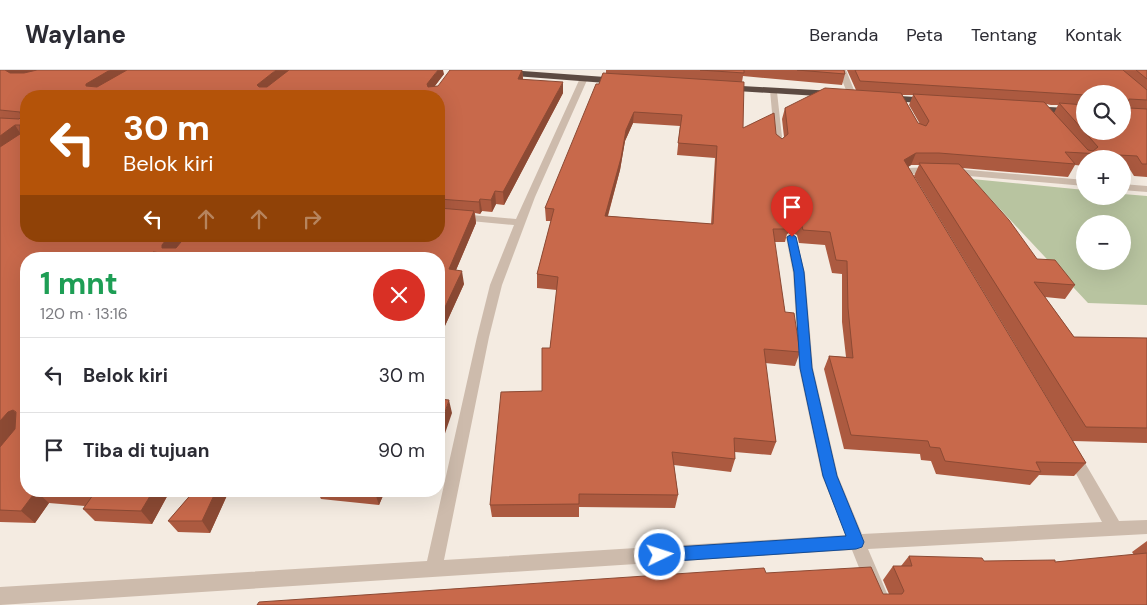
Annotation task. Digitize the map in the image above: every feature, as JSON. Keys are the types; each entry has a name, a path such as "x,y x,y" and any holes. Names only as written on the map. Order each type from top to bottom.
{"highway":[{"path":"476,70 624,81"},
{"path":"714,87 862,96 902,102 938,102"},
{"path":"1023,108 1045,113 1076,112"}],"street":[{"path":"842,70 862,96"},
{"path":"434,568 482,337 496,284 530,197 584,78"},
{"path":"773,92 779,146"},
{"path":"918,195 906,173 907,171 934,170 1076,183"},
{"path":"1131,188 1147,189"},
{"path":"445,215 521,223"},
{"path":"792,237 799,272 806,368 830,476 883,605"},
{"path":"1068,447 1115,529"},
{"path":"0,596 856,542 1147,527"}],"green space":[{"path":"972,179 1076,189 1076,205 1131,205 1131,195 1147,196 1147,305 1088,303"}],"building":[{"path":"0,70 10,73 24,73 37,70 110,70 86,84 86,86 97,87 127,70 276,70 257,85 259,87 267,87 289,70 438,70 427,84 428,87 438,86 450,70 522,70 518,79 563,82 503,192 495,191 491,200 480,199 479,202 445,199 445,90 20,90 20,112 0,110"},
{"path":"700,70 744,70 744,73"},
{"path":"797,70 844,70 845,74"},
{"path":"855,70 1123,70 1147,90 1147,100 1131,99 1131,85 1076,85 1076,94 860,81"},
{"path":"1136,70 1147,70 1147,79"},
{"path":"603,73 744,82 743,128 774,113 776,134 782,139 788,134 785,108 825,88 901,93 918,123 926,126 929,121 913,94 1044,102 1076,137 1076,140 1079,140 1088,150 1076,150 1076,153 1065,152 1075,164 939,153 916,153 904,160 1086,463 1036,462 1041,472 945,461 940,448 930,447 928,441 851,435 829,356 853,358 848,308 847,261 836,260 830,232 803,230 801,223 794,220 788,223 789,229 773,229 785,312 794,313 800,352 764,349 776,442 734,438 735,459 672,452 678,495 579,494 579,504 490,505 501,392 542,391 542,348 550,348 558,277 537,274 554,209 545,208 596,84 599,84","holes":["634,112 682,115 678,143 717,146 713,224 605,216 621,158 626,130"]},
{"path":"1059,103 1076,104 1076,122"},
{"path":"1131,108 1147,109 1147,164 1142,164 1137,156 1131,156 1131,150 1094,150 1098,147 1092,140 1131,140"},
{"path":"0,118 19,119 20,125 15,125 0,136"},
{"path":"20,134 20,242 164,242 162,248 176,248 181,242 445,242 445,209 474,211 449,269 462,271 445,307 445,252 20,252 20,497 32,497 21,511 0,510 0,447 15,429 16,412 13,410 8,412 0,421 0,147"},
{"path":"919,163 959,164 1009,220 1037,259 1055,260 1075,285 1034,282 1074,337 1147,338 1147,428 1086,427"},
{"path":"445,400 449,400 445,412"},
{"path":"92,497 149,497 141,511 83,509"},
{"path":"189,497 213,497 202,521 168,521"},
{"path":"1147,553 1147,605 257,605 259,602 764,568 766,573 871,567 883,594 902,594 904,591 893,566 912,566 909,556 982,558 984,561 1055,560 1055,562"}],"route":[{"path":"660,555 856,542 830,476 806,368 799,272 792,237"}]}
